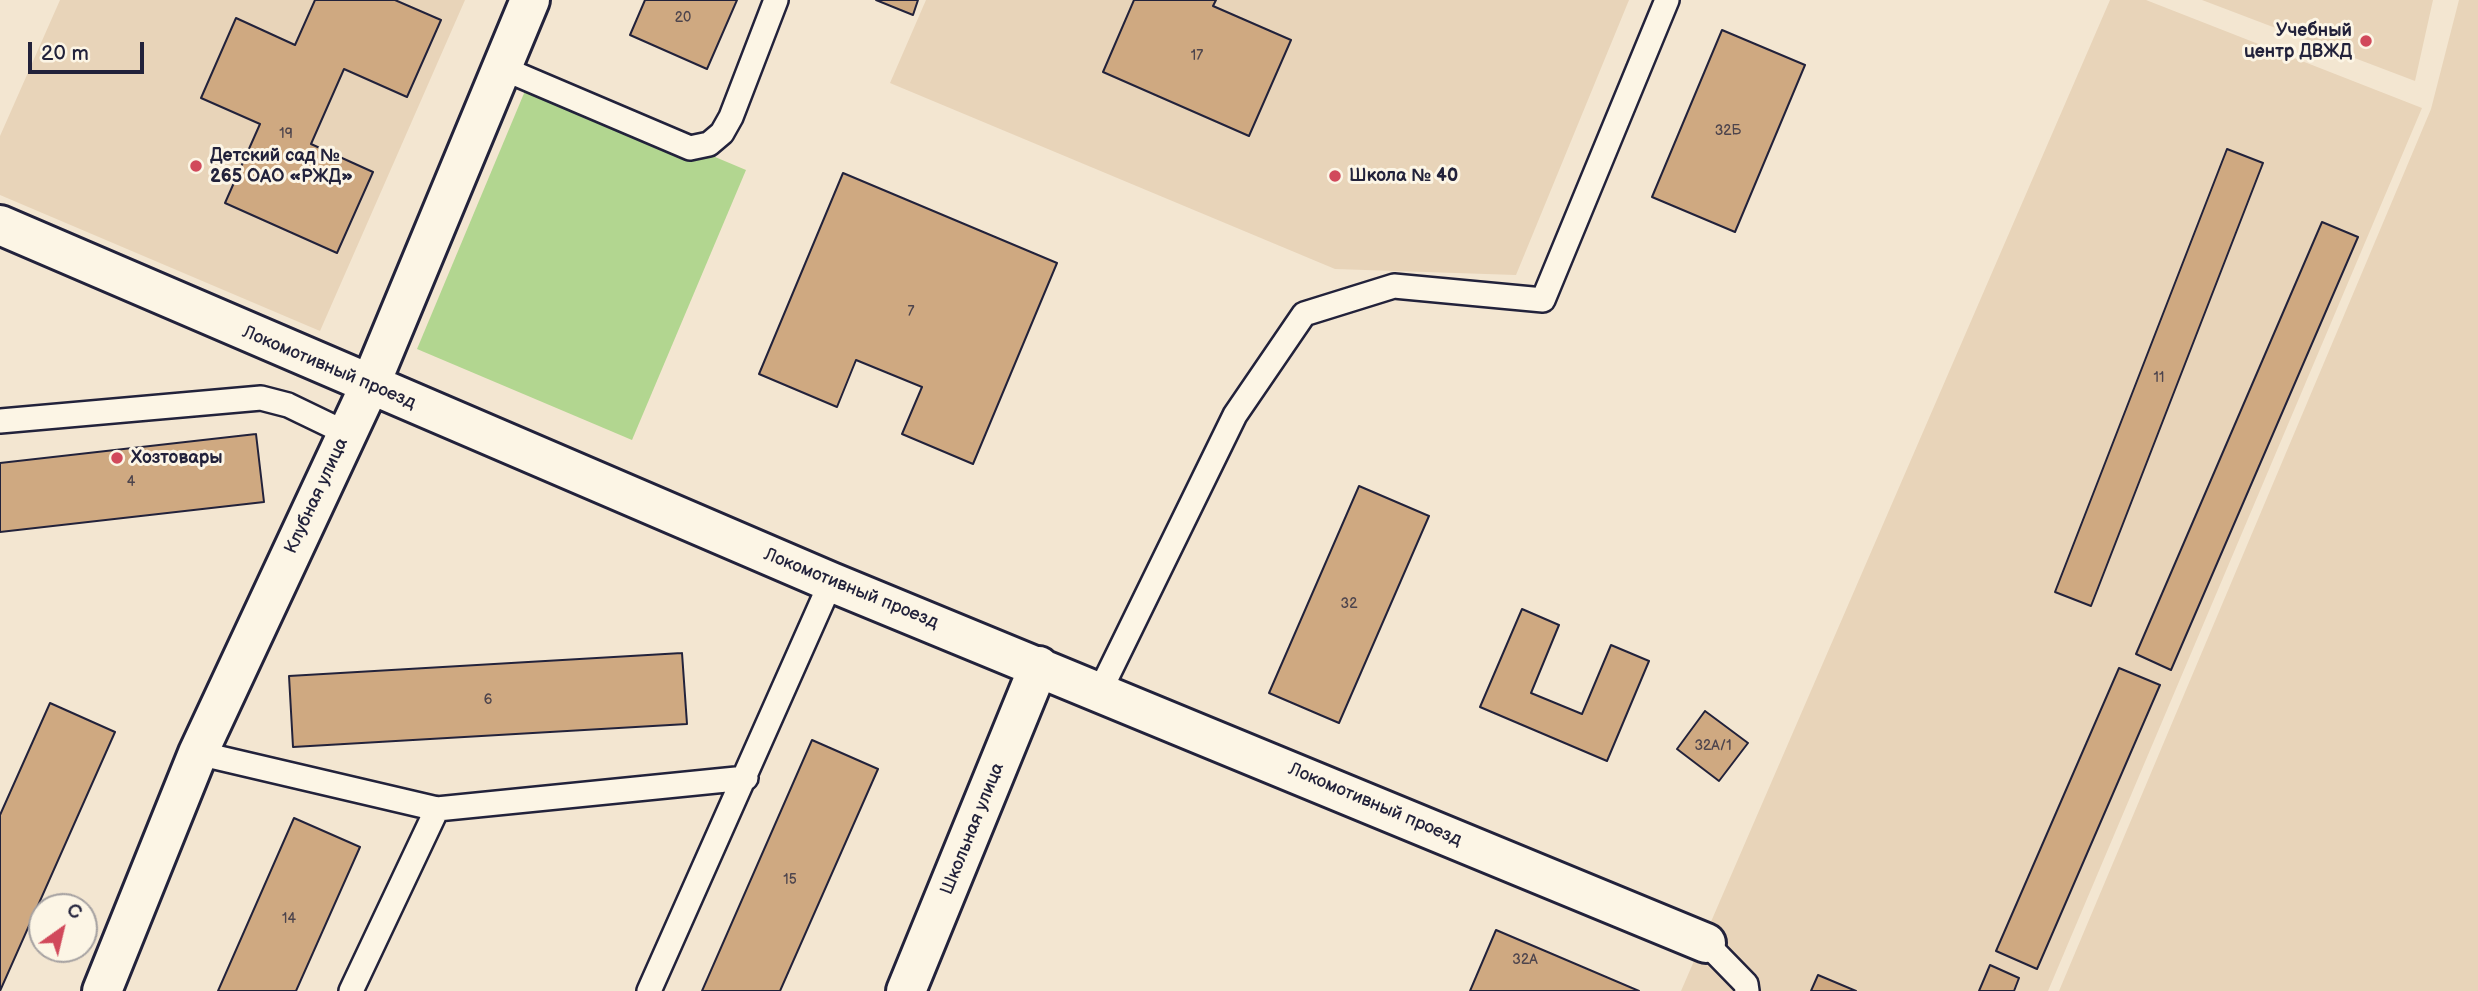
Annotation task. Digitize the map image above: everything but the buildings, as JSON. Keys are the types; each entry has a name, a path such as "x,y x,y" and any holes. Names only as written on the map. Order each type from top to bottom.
{"street":[{"name":"Клубная улица","path":"102,991 198,753 370,385 530,0"},
{"name":"Локомотивный проезд","path":"0,225 831,582 1706,943"},
{"name":"Школьная улица","path":"906,991 1039,666"}],"lane":[{"path":"502,68 690,148 709,144 722,133 730,117 776,0"},
{"path":"1100,691 1234,415 1304,314 1394,286 1543,300 1667,0"},
{"path":"0,421 261,398 288,405 346,433"},
{"path":"649,991 831,582"},
{"path":"198,753 437,809 746,778"},
{"path":"351,991 437,809"},
{"path":"1706,943 1746,984 1747,991"}],"shaded area":[{"name":"Детский сад № 265 ОАО «РЖД»","path":"60,0 465,0 320,331 0,195 0,136"},
{"name":"Школа № 40","path":"926,0 1629,0 1516,275 1335,269 890,83"},
{"path":"2110,0 2146,0 2422,108 2048,991 1681,991"},
{"name":"Учебный центр ДВЖД","path":"2202,0 2433,0 2415,81"},
{"path":"2459,0 2478,0 2478,991 2059,991 2431,109"}],"green space":[{"path":"530,79 746,170 632,440 417,349"}],"place":[{"name":"Учебный центр ДВЖД","path":"2366,41"},
{"name":"Детский сад № 265 ОАО «РЖД»","path":"196,166"},
{"name":"Школа № 40","path":"1335,176"},
{"name":"Хозтовары","path":"117,458"}]}
